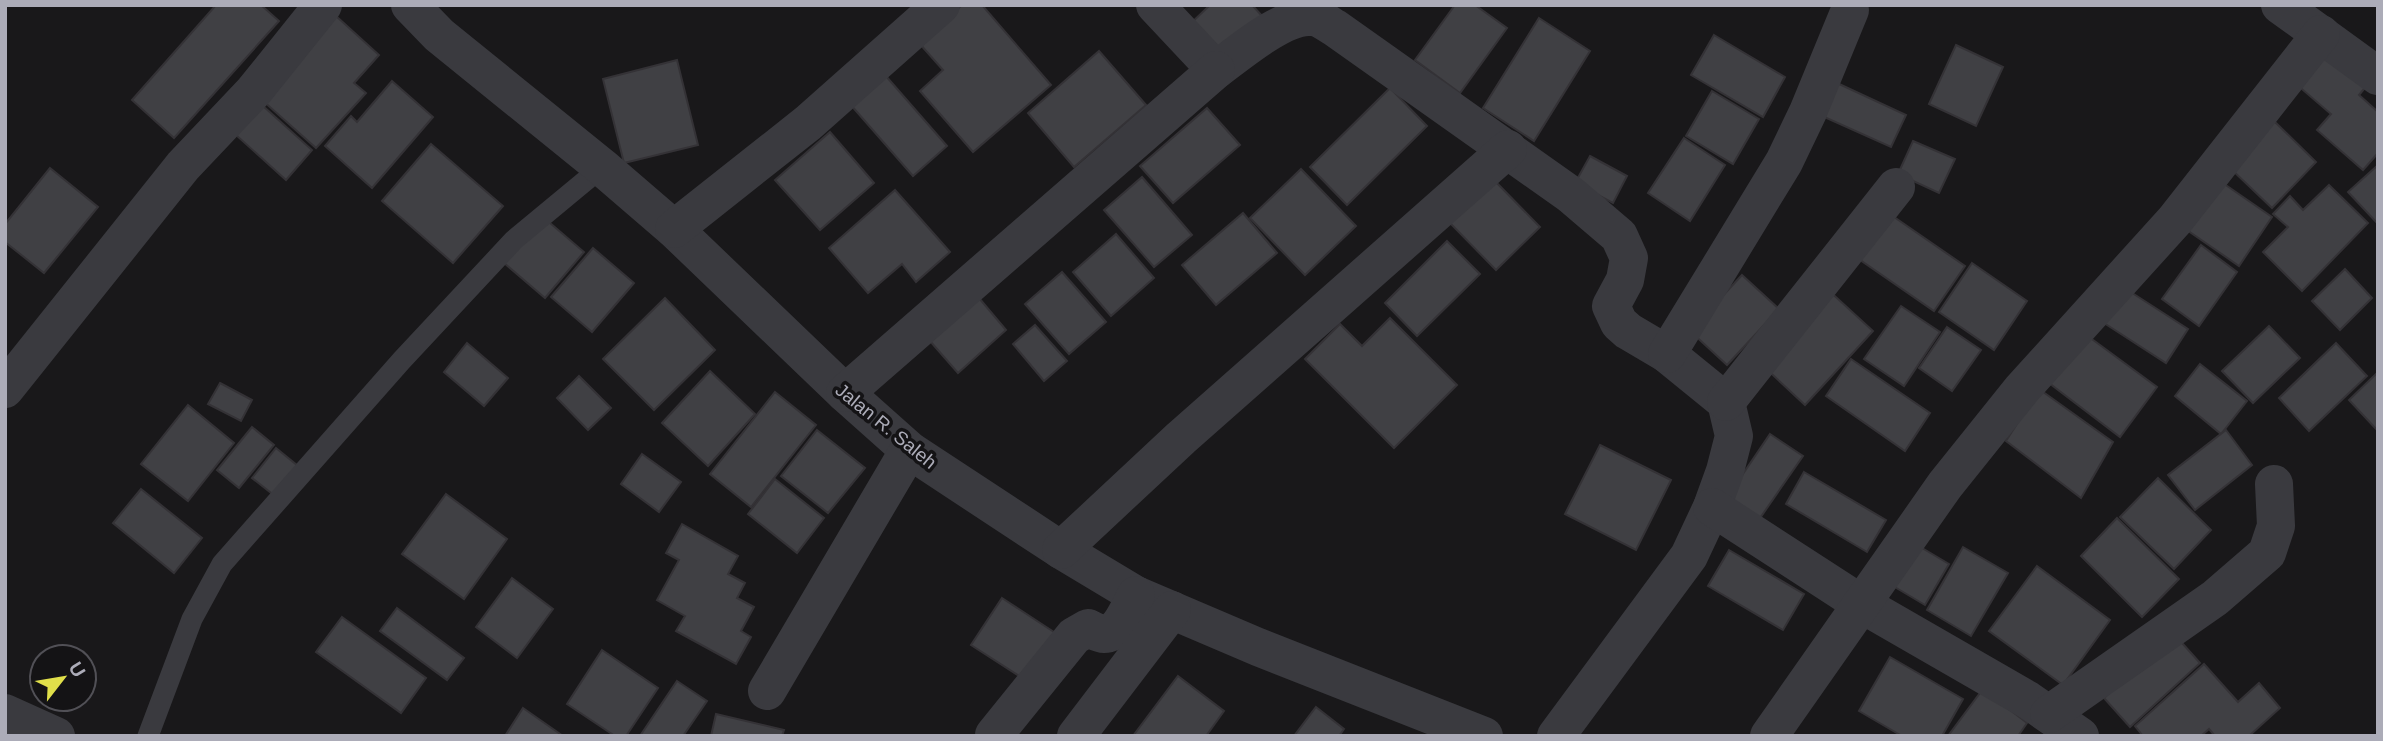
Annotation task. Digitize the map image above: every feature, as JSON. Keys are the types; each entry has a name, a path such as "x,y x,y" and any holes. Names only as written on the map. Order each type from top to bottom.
{"street":[{"path":"5,389 183,166 254,91 323,5"},
{"name":"Jalan R. Saleh","path":"410,5 439,35 602,166 674,229 845,393 909,450 1061,550 1136,595 1258,648 1484,736"},
{"path":"674,229 808,123 941,5"},
{"path":"1155,5 1216,70"},
{"path":"2280,5 2378,76"},
{"path":"1667,354 1784,162 1808,112 1850,10"},
{"path":"845,393 1216,70 1256,41 1286,24 1310,17 1320,19 1572,195 1619,236 1629,258 1626,280 1611,306 1619,323 1667,354 1726,402 1734,436 1712,507 1689,556 1556,736"},
{"path":"1769,736 1954,474 2022,389 2175,220 2321,34"},
{"path":"1061,550 1181,438 1508,149"},
{"path":"1726,402 1896,187"},
{"path":"767,691 909,450"},
{"path":"2049,714 2215,597 2267,553 2276,526 2274,484"},
{"path":"1712,507 1863,605 2049,714 2080,736"},
{"path":"994,734 1074,636 1088,628 1102,635 1111,632 1117,627 1136,595"},
{"path":"1076,736 1172,610"},
{"path":"5,713 56,736"}],"lane":[{"path":"148,736 192,619 222,564 402,360 514,240 602,166"}],"building":[{"path":"216,5 261,5 279,21 174,138 132,100"},
{"path":"962,5 982,5 1051,85 973,152 920,91 943,70 919,43"},
{"path":"1210,5 1252,5 1264,18 1218,60 1188,26"},
{"path":"1455,5 1475,5 1507,28 1460,93 1415,60"},
{"path":"336,16 379,55 354,83 366,93 316,148 262,100"},
{"path":"1539,18 1590,51 1534,141 1483,108"},
{"path":"1714,35 1785,77 1763,117 1691,75"},
{"path":"1956,45 2003,67 1976,126 1929,104"},
{"path":"2327,48 2368,84 2359,95 2378,112 2378,153 2363,170 2317,130 2331,114 2296,84"},
{"path":"1099,51 1146,105 1074,167 1028,113"},
{"path":"677,60 698,145 624,163 603,79"},
{"path":"885,75 947,146 913,176 850,104"},
{"path":"392,81 433,117 372,188 325,146 351,116 357,122"},
{"path":"1837,83 1906,115 1891,147 1822,116"},
{"path":"1390,88 1427,126 1347,205 1310,167"},
{"path":"1712,91 1759,119 1733,164 1686,136"},
{"path":"263,106 312,150 286,180 236,135"},
{"path":"1207,108 1240,145 1173,203 1140,166"},
{"path":"2274,121 2316,162 2272,208 2231,169"},
{"path":"830,132 874,183 820,230 775,180"},
{"path":"1684,138 1725,165 1690,221 1648,193"},
{"path":"1913,141 1955,159 1939,193 1898,174"},
{"path":"431,144 503,206 453,263 382,201"},
{"path":"1590,156 1627,176 1613,203 1575,183"},
{"path":"2378,165 2378,224 2348,192"},
{"path":"50,168 98,207 44,273 5,242 5,224"},
{"path":"1301,169 1356,226 1305,275 1250,218"},
{"path":"1142,177 1192,235 1154,267 1104,210"},
{"path":"1491,177 1540,227 1496,270 1448,221"},
{"path":"2217,179 2272,217 2239,266 2184,228"},
{"path":"2329,185 2368,223 2302,291 2263,252 2288,227 2273,214 2290,196 2303,210"},
{"path":"895,190 950,252 916,282 902,264 868,293 829,248"},
{"path":"1881,208 1965,266 1934,311 1850,253"},
{"path":"1243,213 1277,253 1216,305 1182,265"},
{"path":"543,217 584,252 545,298 504,263"},
{"path":"1116,234 1154,278 1111,316 1073,272"},
{"path":"1447,241 1480,274 1417,336 1385,303"},
{"path":"2201,245 2237,272 2199,326 2162,299"},
{"path":"593,248 634,283 592,332 551,297"},
{"path":"1972,263 2027,301 1994,350 1939,312"},
{"path":"2345,269 2372,298 2340,330 2312,301"},
{"path":"1062,272 1106,322 1069,354 1025,304"},
{"path":"1742,275 1779,309 1727,365 1690,331"},
{"path":"1826,288 1873,331 1805,405 1759,362"},
{"path":"2126,289 2188,329 2166,363 2104,323"},
{"path":"665,298 715,350 654,410 603,359"},
{"path":"979,298 1006,330 958,373 930,341"},
{"path":"1901,306 1940,332 1904,386 1864,359"},
{"path":"1390,318 1457,385 1394,448 1305,359 1340,324 1362,346"},
{"path":"1035,325 1067,361 1044,381 1013,344"},
{"path":"2269,326 2300,358 2253,403 2222,371"},
{"path":"1947,327 1981,350 1952,391 1919,368"},
{"path":"2085,334 2157,387 2120,437 2049,383"},
{"path":"467,343 508,378 484,406 444,372"},
{"path":"2336,343 2367,376 2309,431 2279,398"},
{"path":"1851,359 1930,413 1905,451 1826,396"},
{"path":"2200,364 2247,401 2221,434 2175,396"},
{"path":"710,371 755,414 708,466 662,423"},
{"path":"2378,372 2378,430 2377,430 2349,400"},
{"path":"579,376 611,408 588,430 557,398"},
{"path":"220,383 252,400 241,421 208,404"},
{"path":"2039,389 2113,442 2081,498 2006,441"},
{"path":"775,392 816,425 751,507 710,474"},
{"path":"188,405 234,443 188,501 141,464"},
{"path":"252,427 274,445 239,488 217,470"},
{"path":"817,430 865,468 828,513 781,476"},
{"path":"2226,430 2252,465 2195,510 2168,475"},
{"path":"1770,434 1803,456 1758,521 1726,499"},
{"path":"1600,445 1671,480 1636,550 1565,514"},
{"path":"276,448 298,466 275,496 252,478"},
{"path":"642,454 681,482 659,512 621,484"},
{"path":"1804,472 1886,520 1867,552 1786,504"},
{"path":"2158,478 2211,530 2174,569 2120,517"},
{"path":"775,479 824,518 797,553 748,514"},
{"path":"141,489 202,538 174,573 113,523"},
{"path":"446,494 507,539 464,599 402,554"},
{"path":"2117,518 2179,579 2142,617 2081,556"},
{"path":"682,524 738,556 728,574 745,583 737,598 754,607 741,631 751,637 736,664 676,631 685,616 657,600 679,560 666,553"},
{"path":"1917,545 1949,564 1925,605 1893,586"},
{"path":"1963,547 2008,573 1971,636 1927,610"},
{"path":"1729,550 1804,594 1783,630 1708,586"},
{"path":"2037,566 2110,620 2063,685 1989,631"},
{"path":"512,578 553,609 517,658 476,627"},
{"path":"1002,598 1060,636 1030,683 971,645"},
{"path":"397,608 464,658 447,680 380,631"},
{"path":"342,617 426,678 401,713 316,652"},
{"path":"2174,634 2200,663 2130,727 2104,698"},
{"path":"602,650 658,688 626,736 615,736 567,704"},
{"path":"1890,657 1963,699 1942,736 1902,736 1859,711"},
{"path":"2204,664 2238,702 2259,683 2280,708 2249,736 2215,736 2209,729 2201,736 2143,736 2135,726"},
{"path":"1178,676 1224,711 1206,736 1133,736"},
{"path":"677,681 707,701 683,736 640,736"},
{"path":"1983,689 2027,723 2018,736 1948,736"},
{"path":"1316,707 1344,729 1339,736 1294,736"},
{"path":"523,708 563,736 505,736"},
{"path":"716,714 784,730 782,736 711,736"}]}
